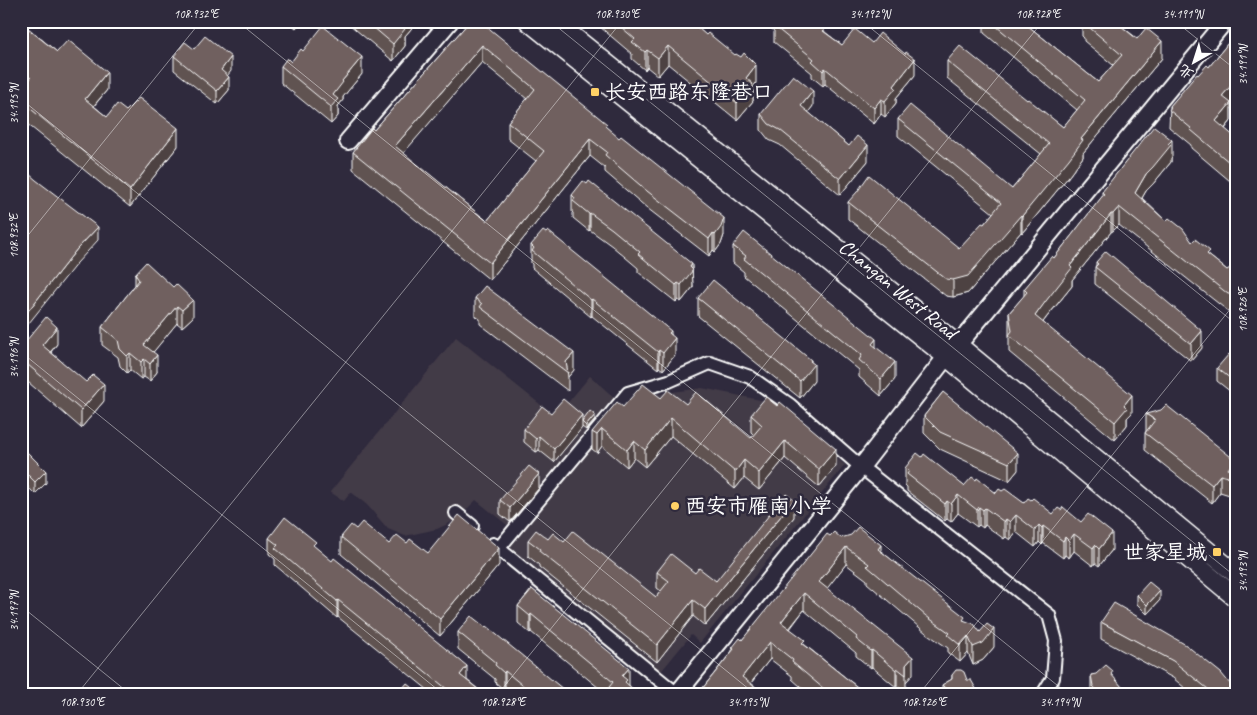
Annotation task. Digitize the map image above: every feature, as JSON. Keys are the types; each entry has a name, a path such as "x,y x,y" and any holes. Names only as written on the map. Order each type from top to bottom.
{"main road":[{"name":"Changan West Road","path":"528,21 1236,574"},
{"name":"Changan West Road","path":"554,21 952,351 1236,598"}],"street":[{"path":"348,141 450,21"},
{"path":"456,513 677,694 861,467 952,351 1225,21"},
{"path":"498,548 628,392 669,381 710,363 750,377 790,405 861,467 1049,615 1056,642 1053,678 1043,694"}],"shaded area":[{"path":"456,337 556,417 590,376 618,401 512,529 476,500 456,520 437,529 405,536 388,529 367,505 351,492 344,501 330,492"},
{"name":"西安市雁南小学","path":"702,388 765,401 845,465 700,643 691,635 659,674 504,548 613,414 643,396"}],"building":[{"path":"366,21 404,21 400,25 405,29 393,44"},
{"path":"470,21 480,21 607,124 605,126 619,138 621,136 724,218 721,227 709,239 647,191 605,155 607,152 590,139 490,263 353,152 372,128 374,130","holes":["482,45 535,89 508,122 544,151 487,221 395,146"]},
{"path":"614,21 657,21 663,26 667,21 690,21 706,35 708,33 735,55 741,57 744,53 756,65 746,78 753,84 737,103 668,46 658,58 647,50 645,52 632,42 635,39"},
{"path":"778,21 816,21 825,29 823,31 842,45 855,29 872,43 880,33 905,54 906,52 915,59 894,86 896,88 885,101 881,99 874,108 825,68 823,71 812,61 814,59 774,26"},
{"path":"990,21 1022,21 1098,82 1122,55 1084,23 1085,21 1115,21 1137,39 1146,28 1162,41 1081,139 1083,140 1069,159 1022,216 968,276 953,280 946,279 848,202 869,175 959,248 982,223 984,224 1001,203 898,119 910,105 1012,189 1049,144 947,61 960,46 1063,127 1085,100"},
{"path":"21,23 57,52 68,40 107,72 85,99 107,117 117,104 126,111 139,98 178,128 130,190 21,101 21,90 31,78 21,71"},
{"path":"323,26 362,57 333,95 338,99 331,107 281,66 287,58 291,62 301,49 303,51"},
{"path":"1236,33 1236,80 1222,96 1231,103 1216,121 1236,138 1236,168 1169,110 1170,106 1197,74 1207,65 1209,67"},
{"path":"205,36 231,57 221,70 229,77 217,91 174,56 185,42 194,49"},
{"path":"793,75 813,91 801,106 849,146 857,136 868,145 840,179 780,130 769,124 761,114"},
{"path":"1154,126 1172,140 1168,144 1171,145 1146,174 1135,193 1166,221 1169,218 1183,229 1192,242 1195,239 1210,251 1207,254 1227,270 1230,268 1236,272 1236,283 1234,284 1236,291 1228,294 1119,207 1111,214 1070,266 1072,268 1035,316 1132,395 1124,405 1127,408 1115,422 1009,335 1012,331 1009,313 1027,292 1024,289 1052,256 1054,258 1104,194 1102,192"},
{"path":"21,167 98,227 77,249 21,320"},
{"path":"583,181 587,184 589,181 692,264 690,267 693,270 681,285 678,283 676,285 638,254 640,252 612,229 573,201 575,198 572,195"},
{"path":"543,231 546,233 548,231 671,331 669,333 675,338 663,353 659,350 658,352 591,300 532,251 534,248 531,245"},
{"path":"744,232 876,339 872,344 895,362 881,379 859,360 862,355 744,259 746,256 733,246"},
{"path":"1106,251 1202,331 1191,344 1095,267 1098,264 1096,262"},
{"path":"146,262 173,287 176,284 193,300 182,310 177,306 144,345 157,355 150,364 144,359 141,362 130,353 127,356 120,349 118,340 102,327 139,280 135,274"},
{"path":"713,280 811,360 814,364 800,381 698,298"},
{"path":"485,286 574,353 566,362 568,373 480,307 482,304 475,298"},
{"path":"46,317 57,327 42,345 86,382 93,375 104,384 81,410 21,359 21,347"},
{"path":"1229,354 1236,359 1236,383 1217,368"},
{"path":"643,384 661,398 668,390 686,404 696,392 751,438 762,425 751,415 766,397 777,406 780,402 836,449 819,469 785,441 759,473 744,460 735,472 671,418 645,450 634,441 627,450 602,429 597,435 592,432 617,402 623,407"},
{"path":"943,392 1018,453 1009,463 940,432 924,416"},
{"path":"563,399 582,415 554,449 539,436 536,439 524,429 542,406 551,413"},
{"path":"1166,405 1235,460 1228,469 1236,479 1220,475 1212,485 1145,433 1155,420 1146,414 1161,410"},
{"path":"590,411 595,415 586,426 582,422"},
{"path":"21,446 46,471 35,482 21,468"},
{"path":"917,453 922,457 924,454 964,486 972,477 976,480 977,478 996,493 999,489 1002,491 1005,489 1024,503 1028,498 1031,500 1033,498 1053,514 1058,508 1061,510 1063,507 1081,522 1088,514 1112,533 1099,549 1095,545 1093,548 1074,534 1069,541 1065,537 1063,541 1043,526 1042,528 1039,525 1035,530 1016,515 1010,522 1006,519 1004,522 985,508 983,510 979,507 977,510 958,495 951,504 947,501 945,504 907,474 909,471 905,468"},
{"path":"529,466 539,474 510,508 500,500"},
{"path":"786,494 794,500 705,609 693,600 657,645 539,551 540,549 528,540 536,530 548,539 553,533 564,542 573,531 656,597 669,581 657,572 671,554 695,573 699,568 716,581"},
{"path":"459,515 499,548 440,619 341,537 351,525 356,529 362,522 389,544 397,535 407,543 410,539 428,553"},
{"path":"285,517 316,542 313,545 332,561 334,558 467,666 460,675 484,694 453,694 337,601 275,548 278,545 269,538"},
{"path":"858,527 881,545 878,549 965,617 963,620 974,624 980,632 987,624 994,629 983,643 973,647 968,636 960,645 948,635 950,633 926,616 867,566 869,564 846,547 819,582 913,657 906,665 906,675 897,668 896,670 856,639 857,637 804,593 781,622 805,640 802,643 866,694 830,694 770,642 742,677 764,694 731,694 727,690 724,694 698,694 734,649 732,648 740,638 742,640 827,534 830,536 834,532 841,538 851,535"},
{"path":"1149,582 1160,591 1147,605 1137,595"},
{"path":"532,589 629,668 622,676 627,680 625,682 633,689 629,694 604,694 613,682 531,614 530,616 518,606"},
{"path":"1114,603 1186,645 1221,673 1236,691 1236,694 1212,694 1173,661 1101,622"},
{"path":"471,616 486,626 569,694 533,694 505,671 504,673 495,665 496,663 458,632"},
{"path":"1106,665 1113,671 1111,674 1128,694 1100,694 1093,686 1091,675 1096,674"},
{"path":"956,670 964,672 967,680 971,680 979,694 946,694 944,690 946,689 942,685 952,679 952,675"},
{"path":"407,683 419,693 419,694 398,694"}],"place":[{"name":"长安西路东隆巷口","path":"595,92"},
{"name":"西安市雁南小学","path":"675,506"},
{"name":"世家星城","path":"1217,552"}]}
